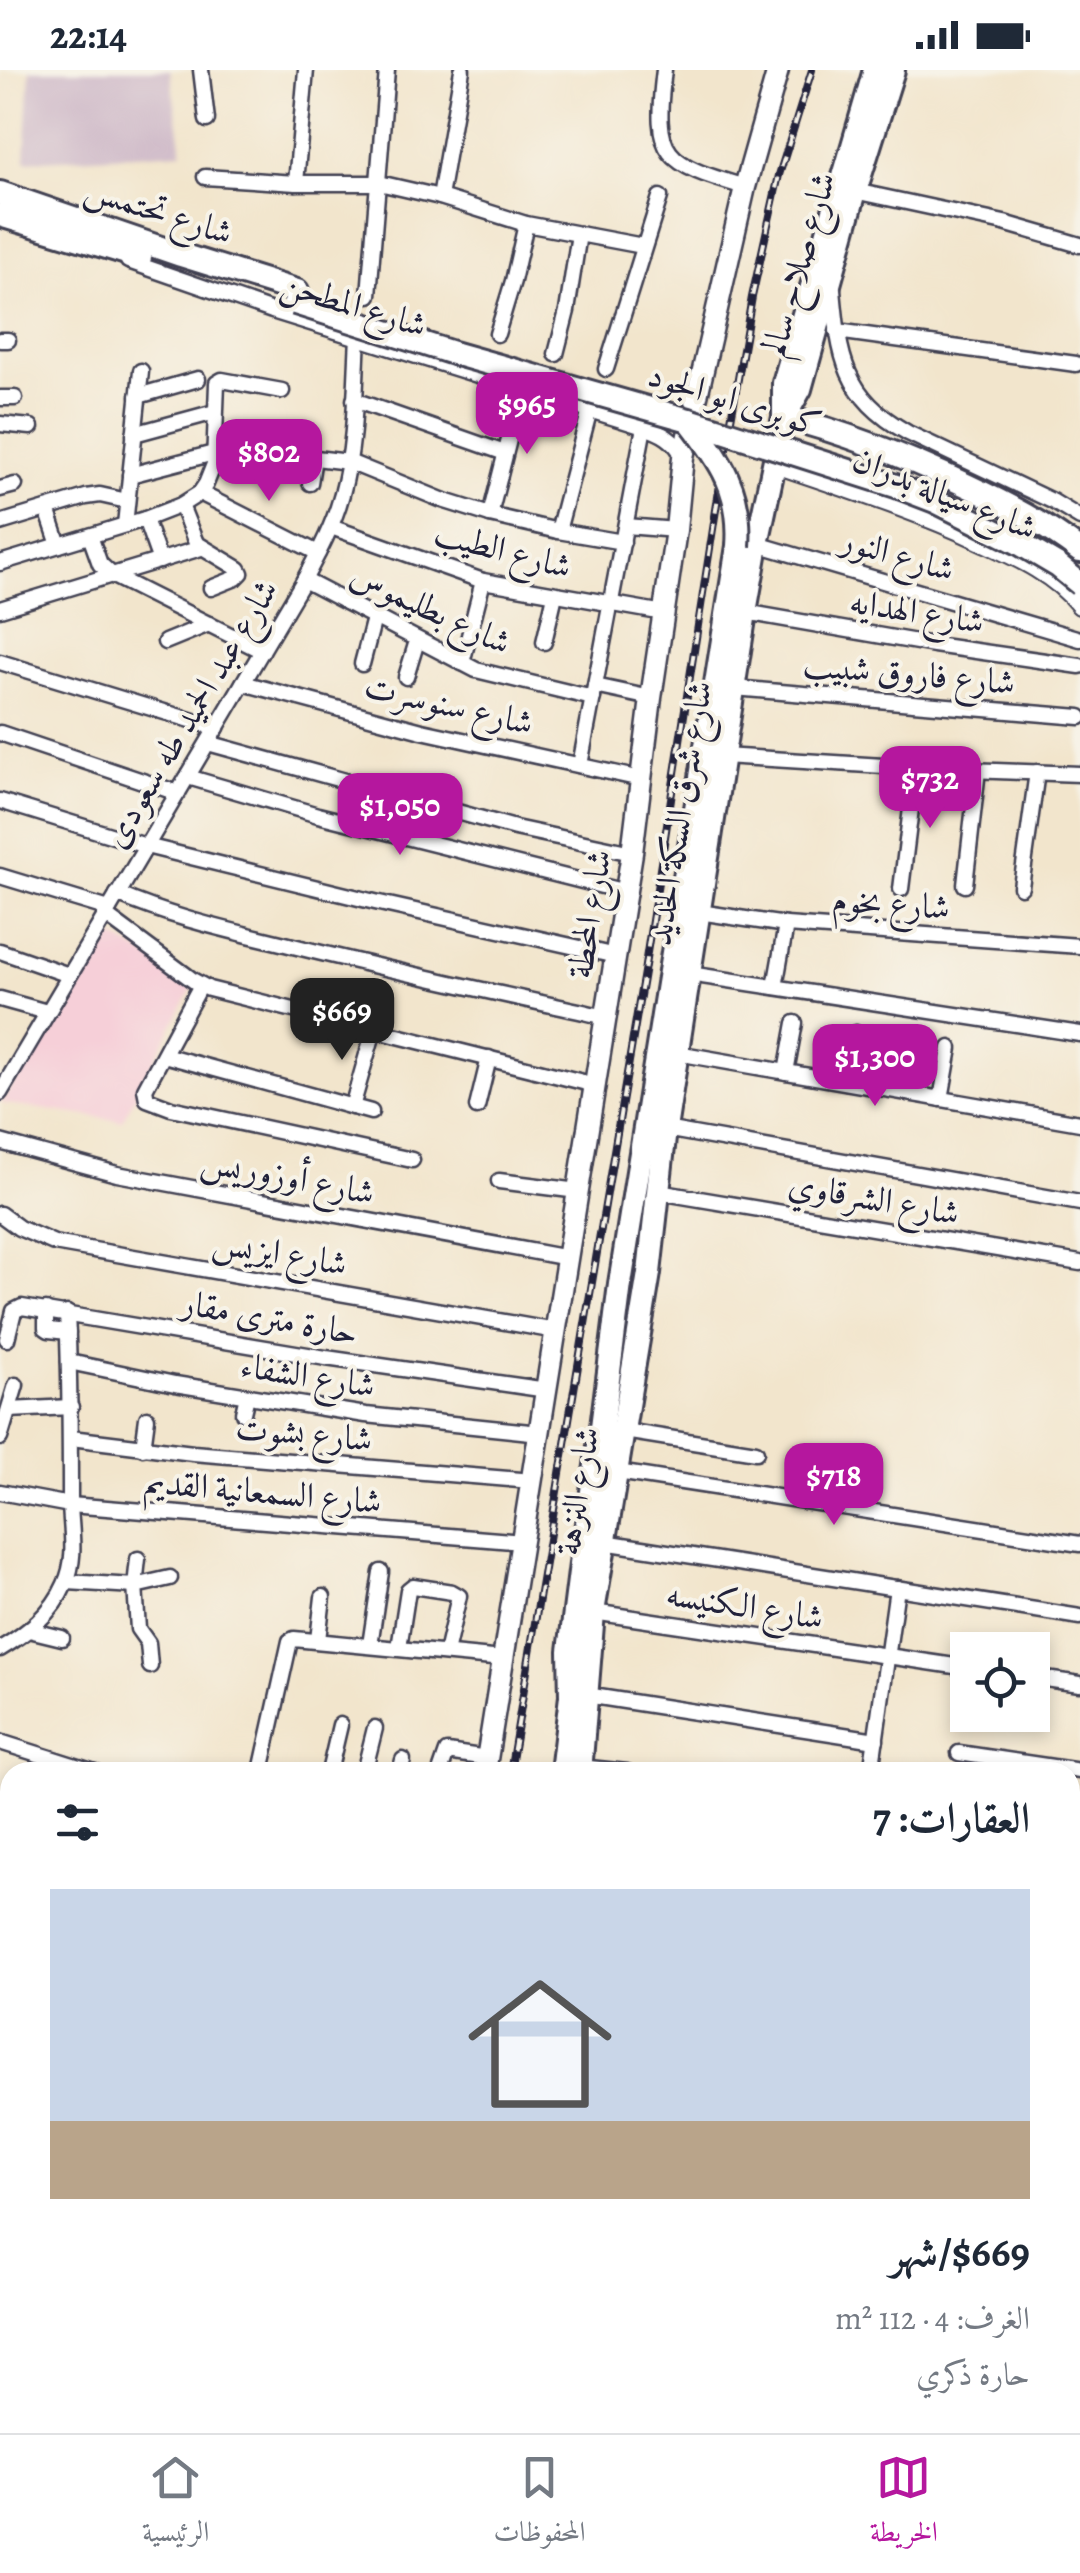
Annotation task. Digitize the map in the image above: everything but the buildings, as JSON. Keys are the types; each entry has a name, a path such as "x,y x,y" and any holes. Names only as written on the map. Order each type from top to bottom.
{"main road":[{"name":"شارع المحطة","path":"486,1762 632,853 683,457 745,187 778,70"},
{"name":"شارع صلاح سالم","path":"784,417 786,374 875,70"},
{"name":"شارع صلاح سالم","path":"784,417 800,389 893,70"},
{"name":"شارع تحتمس","path":"0,194 296,297"},
{"name":"شارع تحتمس","path":"0,215 296,297"},
{"name":"كوبرى ابو الجود","path":"296,297 453,353 688,420 896,486 935,501 1032,550 1080,584"},
{"name":"كوبرى ابو الجود","path":"296,297 901,473 1026,531 1080,566"},
{"name":"شارع شرق السكة الحديد","path":"655,1222 665,1129 746,612 748,545 784,417"},
{"name":"شارع سيالة بدران","path":"784,417 882,449 951,478 1019,510 1080,551"},
{"path":"688,420 715,454 732,489 748,545"},
{"name":"شارع النزهة","path":"612,1429 620,1284 748,545"},
{"path":"620,1284 655,1222"},
{"name":"شارع النزهة","path":"574,1762 570,1651 655,1222"},
{"name":"شارع النزهة","path":"575,1762 604,1542 605,1470"},
{"path":"549,1762 570,1651"}],"street":[{"path":"200,70 207,120"},
{"path":"296,183 306,70"},
{"path":"370,296 387,70"},
{"path":"440,197 462,70"},
{"path":"664,70 660,128 672,158 745,187"},
{"path":"205,177 380,183 526,224 644,246"},
{"path":"855,191 1080,245"},
{"path":"606,369 660,197"},
{"path":"497,334 526,224"},
{"path":"556,354 579,234"},
{"name":"شارع المطحن","path":"116,250 133,264 272,311 662,433 676,444 683,457"},
{"name":"شارع سيالة بدران","path":"832,275 840,352 853,382 872,408 889,422 1080,518"},
{"path":"837,331 1076,364"},
{"name":"شارع عبد الحميد طه سعودى","path":"2,1084 217,728 331,527 349,462 358,337"},
{"path":"125,525 141,371"},
{"path":"138,396 198,380"},
{"path":"0,562 145,519 200,494 211,474 215,449 215,386 219,381 282,391"},
{"path":"490,515 522,388"},
{"path":"354,400 505,453"},
{"path":"558,532 590,409"},
{"path":"134,434 215,412"},
{"path":"0,424 30,427"},
{"path":"580,765 644,427"},
{"path":"130,475 215,449 349,462 490,515 558,532 623,542"},
{"path":"310,482 314,458"},
{"name":"شارع سيالة بدران","path":"773,463 965,533 1041,570 1080,605"},
{"path":"200,494 318,553"},
{"path":"0,523 100,495 128,501"},
{"path":"180,506 192,538 201,548 241,572 211,588"},
{"path":"47,509 59,545"},
{"path":"145,519 160,561"},
{"path":"626,526 676,530"},
{"name":"شارع الطيب","path":"331,527 483,581 664,613"},
{"path":"90,536 100,564 113,576 262,651"},
{"name":"شارع النور","path":"748,545 1080,639"},
{"path":"0,610 201,548"},
{"name":"شارع بطليموس","path":"304,580 476,670 594,692 651,698"},
{"path":"462,664 483,581"},
{"path":"544,642 555,595"},
{"name":"شارع الهدايه","path":"746,612 934,646 1080,666"},
{"path":"362,664 374,618"},
{"path":"165,642 208,624"},
{"path":"406,677 416,641"},
{"path":"0,662 217,728"},
{"name":"شارع سنوسرت","path":"243,683 422,731 641,778"},
{"name":"شارع فاروق شبيب","path":"734,688 1080,717"},
{"path":"0,733 178,793"},
{"path":"208,743 515,828 632,853"},
{"path":"723,756 1080,774"},
{"path":"901,889 916,768"},
{"path":"965,885 978,770"},
{"path":"1022,887 1037,772"},
{"path":"188,777 318,815 626,892"},
{"path":"0,801 146,846 616,956"},
{"path":"0,876 107,912 201,985 595,1085"},
{"path":"118,894 203,925 606,1017"},
{"name":"شارع بخوم","path":"698,912 786,925 1080,946"},
{"path":"775,988 786,925"},
{"path":"0,950 69,975"},
{"path":"689,974 1080,1034"},
{"path":"201,985 145,1089 144,1096 150,1101 412,1160"},
{"path":"0,999 47,1012"},
{"path":"786,1072 795,1023"},
{"path":"352,1107 374,1030"},
{"path":"846,1082 856,1033"},
{"path":"905,1092 914,1042"},
{"path":"940,1099 950,1048"},
{"path":"677,1053 1080,1123"},
{"path":"164,1055 371,1112"},
{"path":"477,1108 489,1058"},
{"path":"665,1129 1080,1203"},
{"name":"شارع أوزوريس","path":"0,1142 118,1174 568,1258"},
{"path":"499,1181 578,1191"},
{"name":"شارع الشرقاوي","path":"658,1192 1080,1263"},
{"name":"شارع ايزيس","path":"0,1214 54,1243 556,1331"},
{"name":"حارة مترى مقار","path":"7,1339 6,1323 18,1308 46,1310 326,1358 547,1390"},
{"path":"46,1310 46,1328 68,1332"},
{"path":"0,1649 30,1630 50,1608 67,1582 72,1564 67,1312"},
{"name":"شارع الشفاء","path":"69,1362 175,1384 366,1415 540,1434"},
{"path":"0,1438 16,1385"},
{"path":"243,1413 247,1396"},
{"path":"5,1415 71,1407"},
{"path":"144,1448 147,1418"},
{"path":"612,1429 756,1452"},
{"name":"شارع بشوت","path":"72,1438 144,1448 532,1482"},
{"path":"605,1470 1080,1544"},
{"name":"شارع السمعانية القديم","path":"0,1492 70,1505 523,1542"},
{"path":"604,1542 1080,1617"},
{"path":"138,1559 138,1629 148,1643 150,1666"},
{"path":"370,1644 381,1572"},
{"path":"67,1582 135,1586 170,1578"},
{"path":"399,1648 408,1590 413,1586 458,1596 446,1653"},
{"path":"873,1762 898,1588"},
{"path":"318,1640 323,1596"},
{"name":"شارع الكنيسه","path":"593,1612 950,1665"},
{"path":"30,1630 62,1638"},
{"path":"264,1762 290,1642 294,1639 503,1659"},
{"path":"1050,1680 1080,1684"},
{"path":"586,1695 876,1740"},
{"path":"331,1762 340,1725"},
{"path":"366,1762 375,1728"},
{"path":"0,1742 64,1762"},
{"path":"443,1762 446,1752 477,1762"},
{"path":"958,1752 1022,1762"}],"shaded area":[{"path":"30,70 170,70 182,152 25,161"},
{"path":"105,932 195,983 122,1121 1,1103"}],"railway":[{"path":"512,1762 752,297 779,175 812,70"}]}
